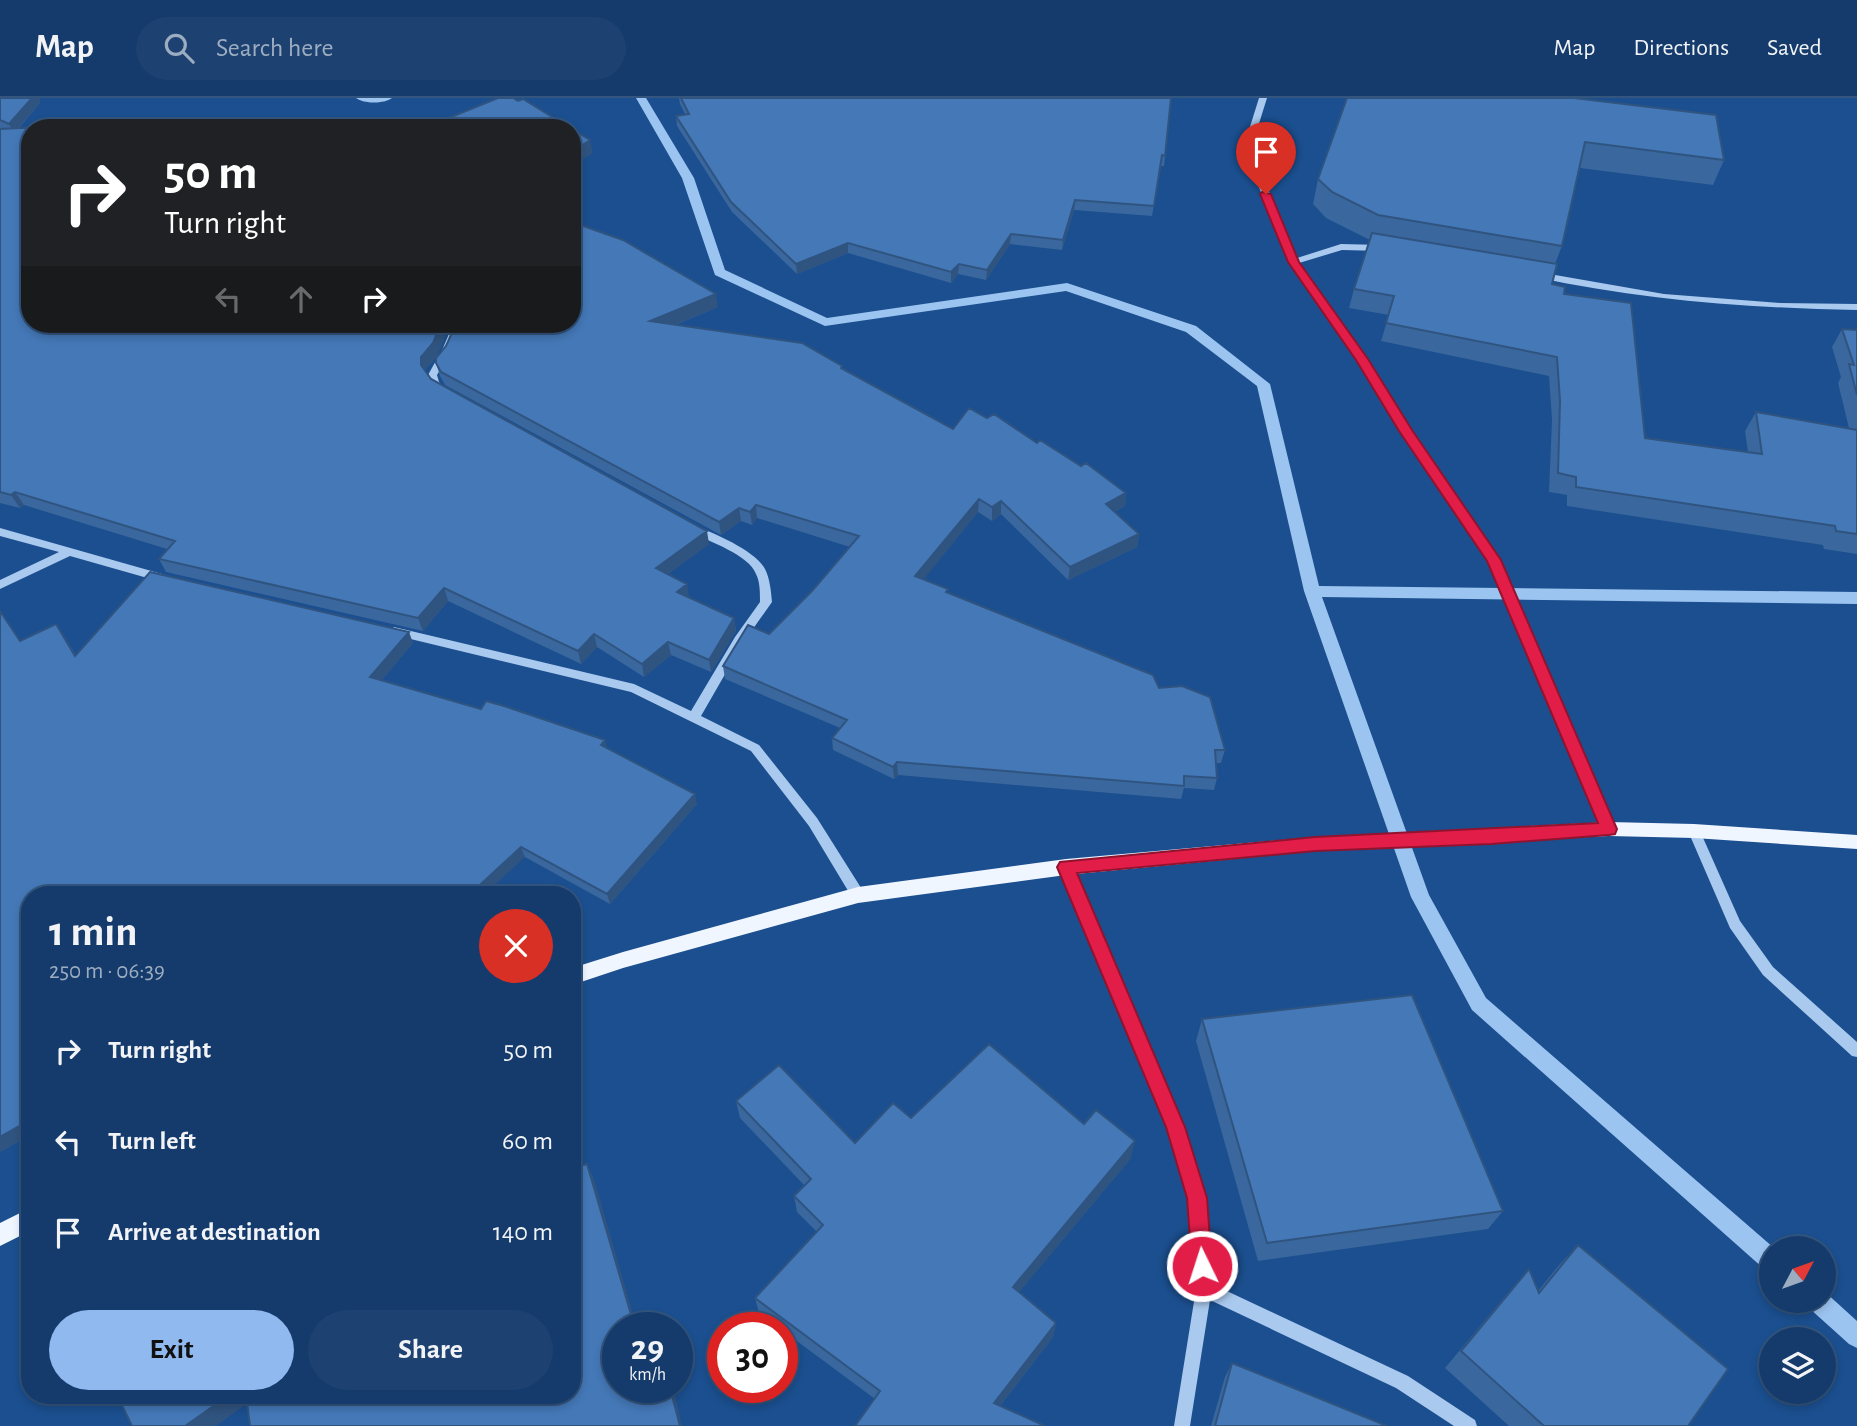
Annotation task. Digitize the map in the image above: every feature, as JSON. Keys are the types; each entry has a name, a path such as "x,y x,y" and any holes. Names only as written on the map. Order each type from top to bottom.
{"main road":[{"path":"581,975 624,960 858,895 1066,867 1315,844 1609,829 1693,831 1857,842"},
{"path":"0,1235 21,1224"}],"street":[{"path":"1263,98 1247,149 1294,262 1362,359 1406,431 1494,560 1609,829"},
{"path":"1294,262 1340,247 1370,246 1392,250"},
{"path":"1533,274 1664,297 1780,306 1857,307"},
{"path":"454,333 443,358 433,370 432,377 440,389 462,402"},
{"path":"684,523 732,548 758,568 764,583 766,602 738,640 694,717"},
{"path":"0,532 181,584"},
{"path":"0,585 69,552"},
{"path":"383,629 634,688 755,748 813,822 858,895"},
{"path":"1693,831 1735,924 1768,971 1857,1051"},
{"path":"1066,867 1175,1127 1197,1198 1204,1289 1182,1426"},
{"path":"1204,1289 1402,1382 1469,1426"}],"building":[{"path":"0,98 32,98 9,124 0,120"},
{"path":"498,98 513,98 518,101 523,99 555,119 446,119"},
{"path":"681,98 1171,98 1165,156 1162,155 1154,206 1075,200 1063,240 1011,234 987,270 959,264 951,272 848,243 796,264 731,202 676,116 689,114"},
{"path":"1347,98 1574,98 1716,115 1724,160 1585,142 1562,246 1378,215 1332,192 1318,179"},
{"path":"21,128 21,333 437,333 433,343 421,357 421,365 431,379 707,531 656,568 687,584 677,592 734,618 709,660 668,642 642,664 594,634 578,651 444,588 418,618 159,559 175,541 15,492 11,495 0,492 0,129"},
{"path":"581,134 590,140 581,146"},
{"path":"581,225 623,240 716,294 650,321 802,343 842,366 841,368 953,429 969,408 987,418 994,414 1037,443 1040,440 1081,466 1086,463 1126,493 1106,504 1139,534 1070,567 1001,501 992,507 979,499 915,576 948,589 946,592 1153,675 1159,688 1182,686 1210,697 1225,750 1215,750 1217,778 1184,776 1184,786 897,762 893,767 832,738 847,720 723,666 748,625 769,634 812,591 859,536 756,505 750,512 739,508 719,522 441,372 436,358 452,333 581,333"},
{"path":"1372,233 1557,264 1552,284 1565,287 1564,294 1631,303 1645,438 1762,454 1756,412 1857,430 1857,534 1836,531 1835,526 1576,487 1576,477 1558,473 1560,401 1557,357 1386,323 1394,296 1354,289"},
{"path":"1842,329 1857,330 1857,395 1849,364 1854,365"},
{"path":"150,572 409,632 370,677 481,709 486,701 605,740 601,745 695,794 607,894 521,847 481,886 21,886 21,1125 0,1137 0,611 20,641 56,624 75,656"},
{"path":"1412,995 1503,1211 1267,1243 1202,1019"},
{"path":"989,1044 1084,1124 1096,1110 1135,1141 1013,1287 1056,1323 994,1403 1045,1426 855,1426 880,1391 798,1330 798,1312 774,1312 755,1298 823,1225 794,1196 811,1179 736,1101 779,1065 855,1143 893,1103 911,1118"},
{"path":"587,1164 630,1312 602,1312 602,1403 674,1403 680,1426 250,1426 247,1404 581,1404 581,1166"},
{"path":"1578,1245 1728,1369 1688,1426 1544,1426 1461,1351 1529,1269 1539,1293"},
{"path":"1232,1363 1387,1426 1215,1426"},
{"path":"121,1404 216,1404 185,1426 132,1426"}],"waterway":[{"path":"361,98 387,98"},
{"path":"641,98 688,178 719,272 825,322 1067,287 1191,329 1263,384 1312,591"},
{"path":"1312,591 1857,598"},
{"path":"1312,591 1420,897 1479,1004 1759,1249"},
{"path":"1831,1313 1857,1336"}],"route":[{"path":"1202,1266 1197,1198 1175,1127 1066,867 1315,844 1609,829 1494,560 1406,431 1362,359 1294,262 1266,194"}]}
